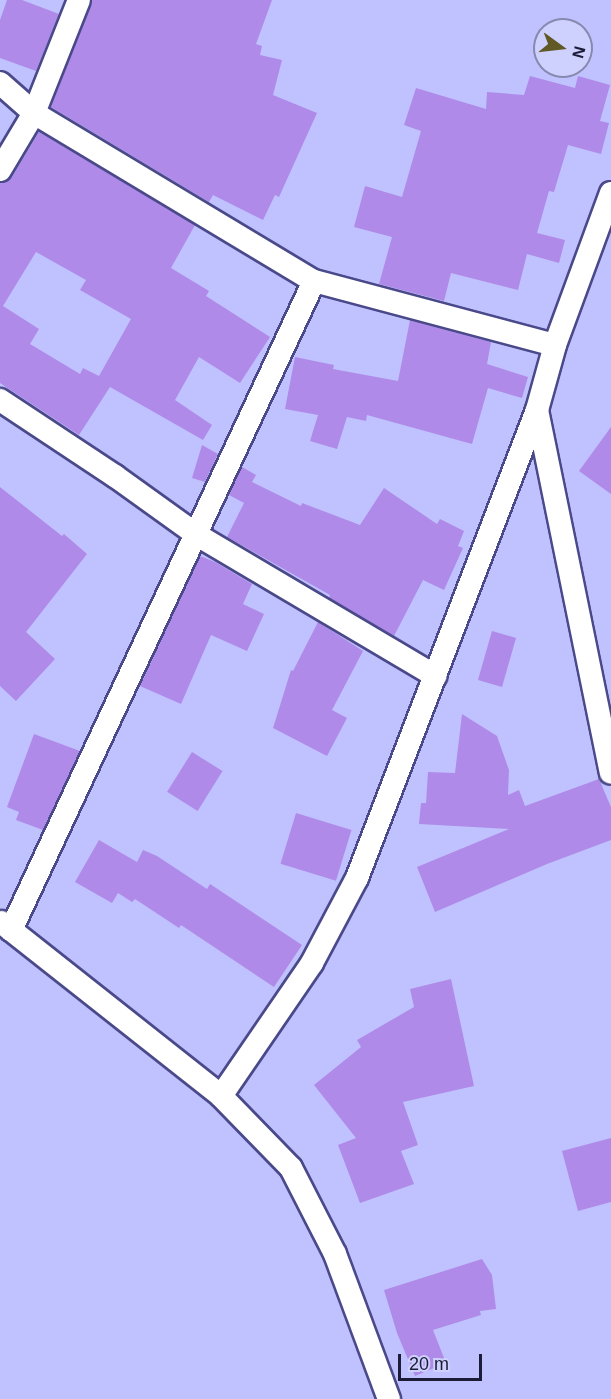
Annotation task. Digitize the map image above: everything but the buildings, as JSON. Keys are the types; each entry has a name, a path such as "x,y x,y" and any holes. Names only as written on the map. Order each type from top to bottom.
{"street":[{"path":"0,170 34,113 79,0"},
{"path":"0,83 34,113 314,281 555,345"},
{"path":"220,1096 312,963 357,878 537,410 555,345 611,193"},
{"path":"314,281 197,535 6,926 220,1096 291,1168 335,1254 388,1399"},
{"path":"0,400 115,476 197,535 435,676"},
{"path":"537,410 611,773"}]}
